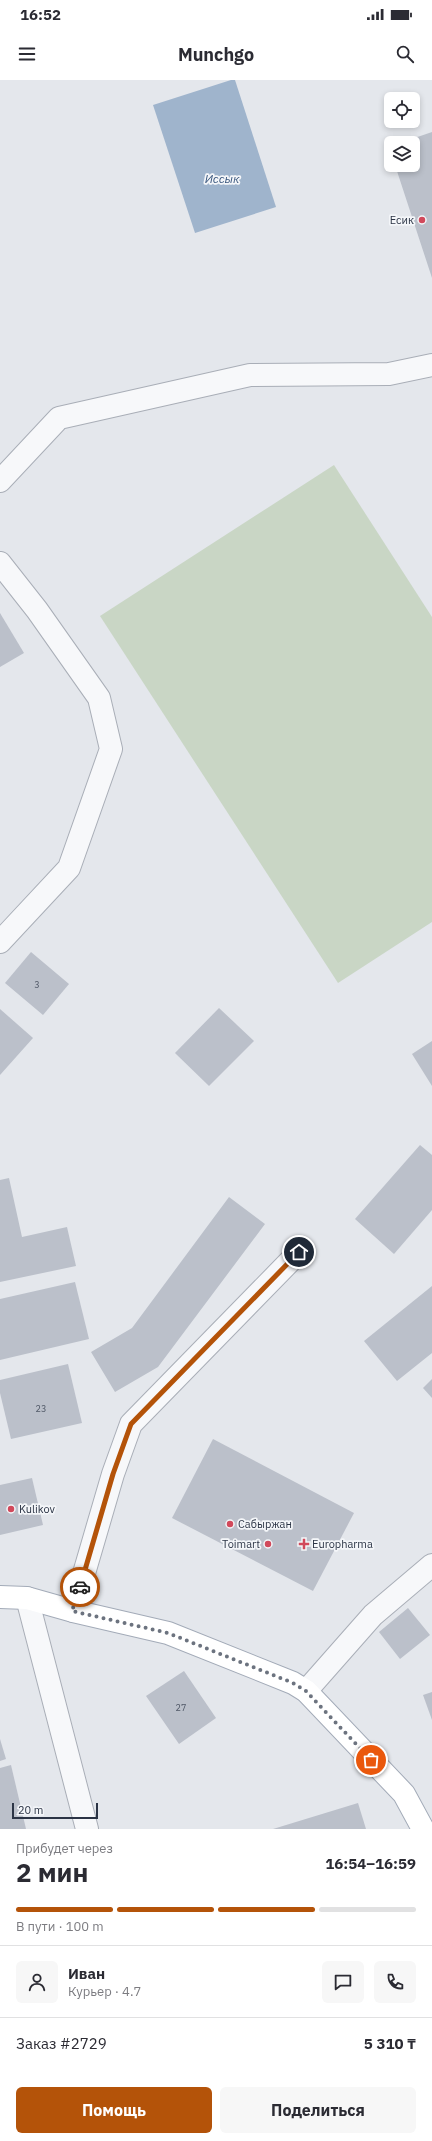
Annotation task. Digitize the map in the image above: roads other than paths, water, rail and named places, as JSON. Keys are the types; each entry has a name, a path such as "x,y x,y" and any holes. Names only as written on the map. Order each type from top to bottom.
{"main road":[{"path":"0,1597 27,1598 72,1611 168,1633 293,1683 306,1691 404,1794 423,1829"}],"street":[{"path":"0,481 60,418 250,375 390,374 432,365"},
{"path":"0,563 37,610 99,698 112,749 69,868 0,942"},
{"path":"72,1611 113,1474 131,1424 299,1252"},
{"path":"306,1691 373,1615 432,1565"},
{"path":"27,1598 87,1829"}],"water":[{"name":"Иссык","path":"235,80 276,207 195,233 153,105"}],"place":[{"name":"Есик","path":"422,220"},
{"name":"Kulikov","path":"11,1509"},
{"name":"Сабыржан","path":"230,1524"},
{"name":"Toimart","path":"268,1544"},
{"name":"Europharma","path":"304,1544"}]}
